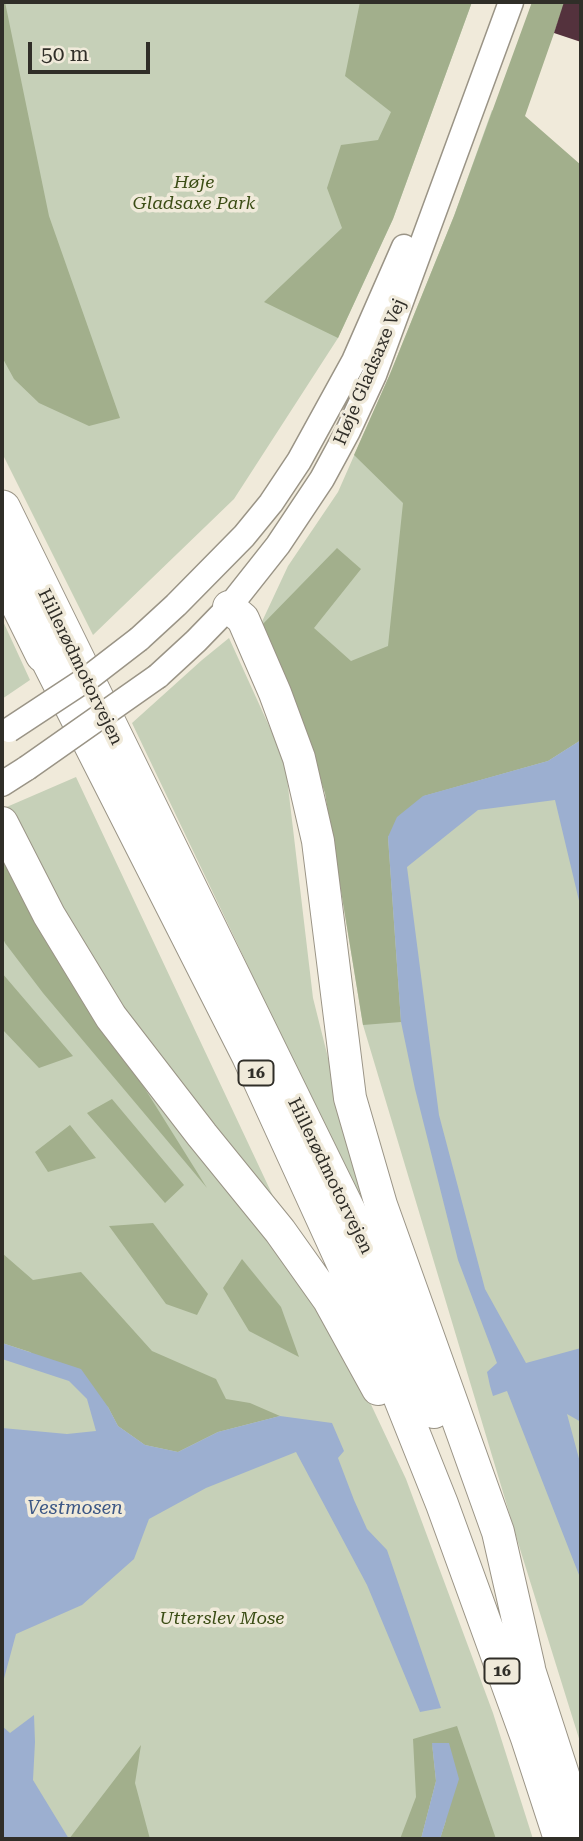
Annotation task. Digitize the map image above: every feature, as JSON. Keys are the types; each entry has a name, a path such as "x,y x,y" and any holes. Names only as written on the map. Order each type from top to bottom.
{"highway":[{"name":"Hillerødmotorvejen","path":"2,509 364,1246"},
{"name":"Hillerødmotorvejen","path":"2,569 44,654"}],"main road":[{"path":"229,607 243,619 299,758 318,841 351,1098 381,1205 498,1532 530,1668"},
{"name":"Hillerødmotorvejen","path":"44,654 248,1056 369,1321 442,1504 527,1738 560,1839"},
{"path":"2,823 49,915 111,1017 280,1231 329,1300 442,1504"},
{"name":"Hillerødmotorvejen","path":"364,1246 449,1448 530,1668 581,1830"}],"street":[{"name":"Høje Gladsaxe Vej","path":"4,736 139,639 244,536 271,503 299,461 354,361 425,195 496,2"},
{"name":"Høje Gladsaxe Vej","path":"2,784 158,676 196,641 229,607 278,545 322,479 348,431 373,374 511,2"},
{"path":"176,605 198,600 229,607"}],"green space":[{"name":"Høje Gladsaxe Park","path":"2,2 472,2 393,219 338,338 234,499 93,635 2,453"},
{"path":"2,2 5,2 49,216 120,418 89,426 39,403 14,379 2,357"},
{"path":"360,2 472,2 393,219 338,338 264,302 342,228 327,188 341,145 378,140 391,112 345,76"},
{"path":"532,2 565,2 525,116 581,165 581,740 548,761 424,796 388,837 401,1022 363,1025 325,793 301,724 259,628 337,548 361,569 314,628 351,661 388,646 403,503 354,455 454,216"},
{"path":"492,110 581,165 581,1745 363,1025 325,793 301,724 259,628 288,566 338,492 390,374 454,216"},
{"path":"2,619 30,680 2,699"},
{"path":"229,638 285,761 313,998 372,1233 132,723"},
{"name":"Utterslev Mose","path":"76,777 406,1479 493,1713 533,1839 2,1839 2,809"},
{"path":"2,852 74,986 127,1060 207,1188 43,993 5,943 2,936"},
{"path":"2,973 73,1056 39,1068 2,1029"},
{"path":"112,1099 184,1185 165,1203 87,1113"},
{"path":"70,1125 96,1158 48,1172 35,1152"},
{"path":"153,1223 208,1294 197,1315 166,1304 109,1226"},
{"path":"2,1253 33,1280 81,1272 152,1351 216,1379 226,1399 250,1403 280,1416 218,1432 178,1452 145,1445 118,1426 108,1407 30,1352 2,1343"},
{"path":"242,1259 281,1307 299,1357 249,1331 223,1288"},
{"path":"457,1726 496,1839 440,1839 446,1820 432,1743 436,1781 421,1839 400,1839 416,1797 413,1739"},
{"path":"141,1745 135,1783 150,1839 69,1839"}],"water":[{"path":"581,740 581,909 555,800 478,810 407,867 439,1115 485,1289 526,1363 581,1348 581,1422 567,1414 581,1466 581,1580 507,1391 493,1396 490,1386 487,1372 497,1363 458,1260 401,1022 388,837 397,817 423,796 548,761"},
{"name":"Vestmosen","path":"2,1343 81,1369 118,1426 145,1445 178,1452 218,1432 280,1416 332,1423 344,1451 338,1458 354,1500 367,1529 387,1550 441,1708 420,1712 367,1585 296,1452 206,1488 149,1519 134,1559 82,1605 16,1634 2,1686 2,1428 67,1434 96,1431 87,1399 69,1381 2,1359"},
{"path":"34,1715 33,1780 69,1839 2,1839 2,1726 10,1733"},
{"path":"432,1743 449,1743 459,1779 440,1839 421,1839 436,1781"}],"building":[{"path":"564,2 581,2 581,42 554,33"}]}
